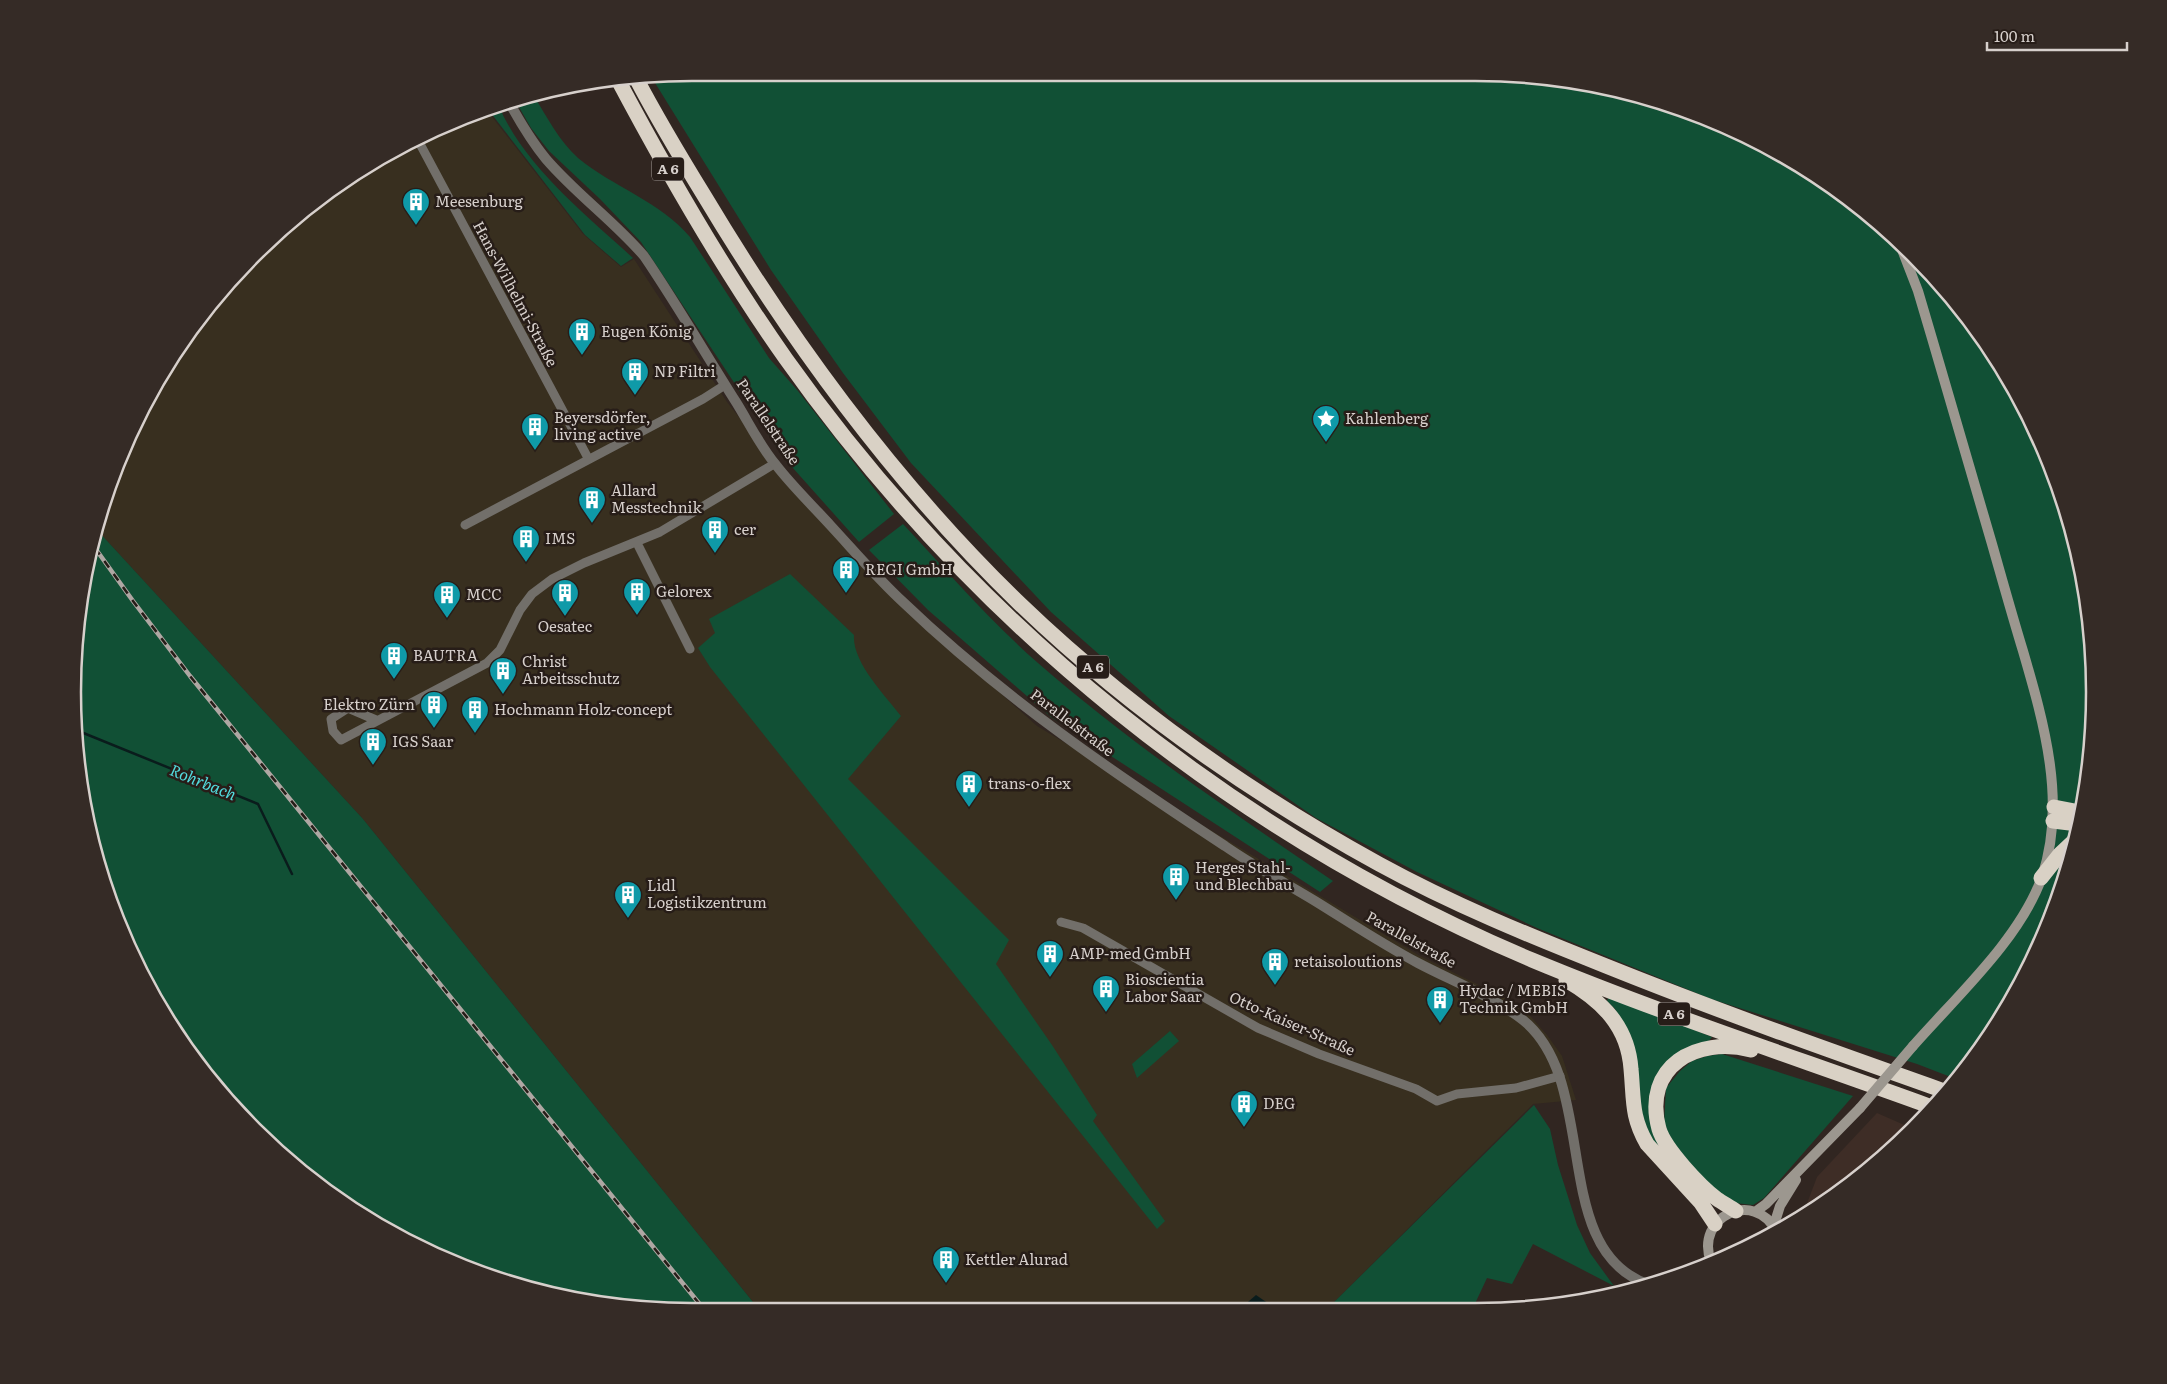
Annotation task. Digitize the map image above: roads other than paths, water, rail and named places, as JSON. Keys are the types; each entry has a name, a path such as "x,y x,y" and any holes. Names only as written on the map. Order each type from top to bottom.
{"highway":[{"name":"A 6","path":"639,84 688,169 802,349 890,462 965,548 1021,604 1071,649 1174,733 1258,792 1314,827 1382,866 1443,896 1538,939 1686,997 1939,1089"},
{"name":"A 6","path":"621,85 721,260 786,359 888,490 950,559 1006,616 1100,699 1157,744 1244,805 1304,844 1432,913 1530,959 1678,1016 1925,1104"},
{"path":"2053,814 2074,812"},
{"path":"2053,814 2072,821"},
{"path":"2042,878 2065,849"},
{"path":"1530,959 1580,988 1598,1001 1612,1015 1622,1031 1629,1049 1632,1106 1640,1133 1646,1144 1700,1203 1715,1224"},
{"path":"1736,1211 1717,1199 1666,1144 1660,1130 1656,1111 1658,1092 1664,1076 1683,1056 1697,1050 1715,1046 1738,1047 1818,1067"}],"main road":[{"path":"1756,1212 1815,1156 1860,1108 1986,965 2024,914 2042,878 2049,853 2053,814 2046,745 2029,672 1918,290 1907,260"},
{"path":"1776,1223 1780,1206 1797,1178 1815,1156"},
{"path":"1710,1256 1709,1235 1715,1224 1728,1213 1736,1211 1756,1212 1766,1217 1773,1225"}],"street":[{"name":"Parallelstraße","path":"513,109 529,136 547,160 623,232 644,256 774,464 902,601 986,676 1120,777 1229,849 1408,957 1515,1014 1528,1024 1549,1051 1560,1076 1570,1110 1581,1188 1596,1233 1616,1263 1629,1274 1640,1280"},
{"name":"Hans-Wilhelmi-Straße","path":"421,145 588,458"},
{"path":"465,525 588,458 702,400 725,385"},
{"path":"376,720 348,708 331,719 334,731 341,740 487,663 500,650 520,610 532,594 552,580 584,563 660,532 774,464"},
{"path":"637,543 690,649"},
{"name":"Otto-Kaiser-Straße","path":"1061,922 1083,928 1258,1028 1319,1054 1416,1089 1437,1101 1458,1094 1516,1088 1560,1076"}],"waterway":[{"name":"Rohrbach","path":"83,733 258,804 292,874"}],"railway":[{"path":"98,552 190,676 699,1303"}],"place":[{"name":"Meesenburg","path":"416,226"},
{"name":"Eugen König","path":"582,356"},
{"name":"NP Filtri","path":"635,396"},
{"name":"Kahlenberg","path":"1326,443"},
{"name":"Beyersdörfer, living active","path":"535,451"},
{"name":"Allard Messtechnik","path":"592,524"},
{"name":"cer","path":"715,554"},
{"name":"IMS","path":"526,563"},
{"name":"REGI GmbH","path":"846,594"},
{"name":"Gelorex","path":"637,616"},
{"name":"Oesatec","path":"565,617"},
{"name":"MCC","path":"447,619"},
{"name":"BAUTRA","path":"394,680"},
{"name":"Christ Arbeitsschutz","path":"503,695"},
{"name":"Elektro Zürn","path":"434,729"},
{"name":"Hochmann Holz-concept","path":"475,734"},
{"name":"IGS Saar","path":"373,766"},
{"name":"trans-o-flex","path":"969,808"},
{"name":"Herges Stahl- und Blechbau","path":"1176,901"},
{"name":"Lidl Logistikzentrum","path":"628,919"},
{"name":"AMP-med GmbH","path":"1050,978"},
{"name":"retaisoloutions","path":"1275,986"},
{"name":"Bioscientia Labor Saar","path":"1106,1013"},
{"name":"Hydac / MEBIS Technik GmbH","path":"1440,1024"},
{"name":"DEG","path":"1244,1128"},
{"name":"Kettler Alurad","path":"946,1284"}]}
